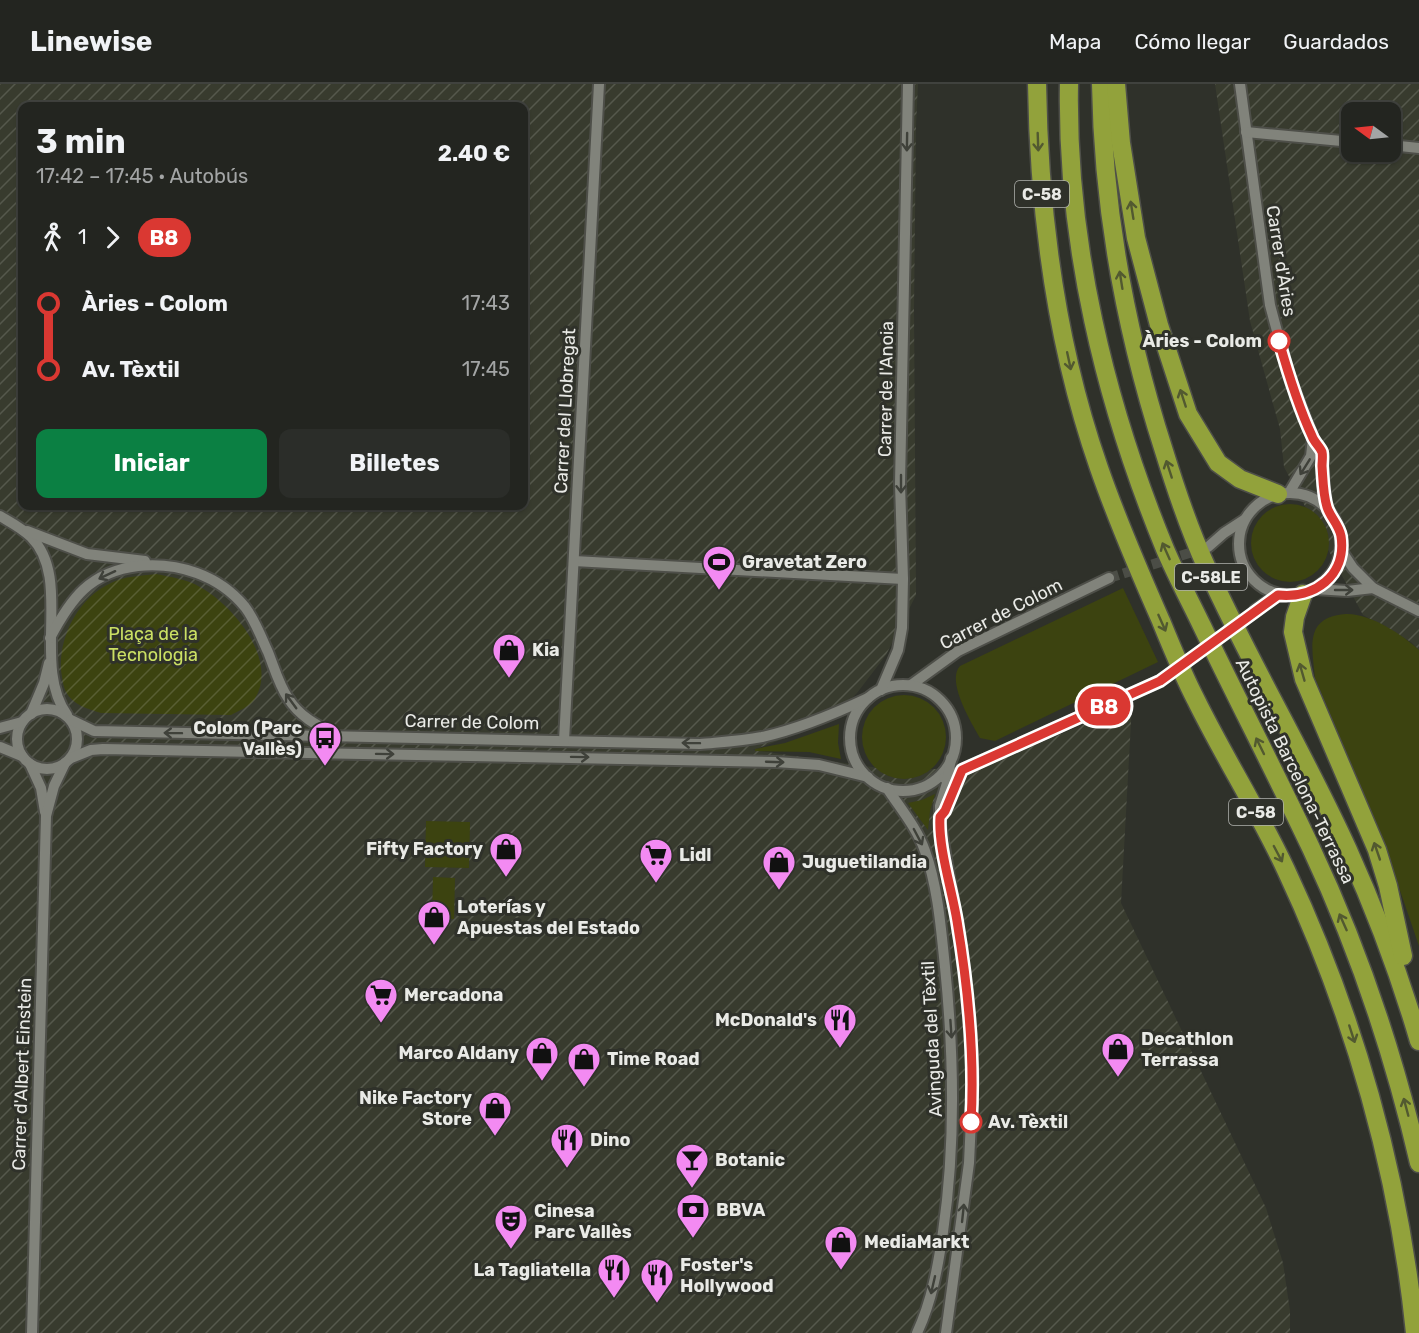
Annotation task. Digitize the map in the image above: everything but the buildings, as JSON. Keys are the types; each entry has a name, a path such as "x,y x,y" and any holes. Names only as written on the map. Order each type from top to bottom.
{"highway":[{"name":"C-58","path":"1037,84 1038,148 1044,217 1069,361 1082,415 1099,468 1136,564 1196,700 1285,868 1322,952 1352,1034 1377,1122 1398,1211 1415,1333"},
{"name":"Autopista Barcelona-Terrassa","path":"1069,84 1076,211 1087,283 1100,353 1129,455 1166,550 1311,849 1350,938 1379,1017 1406,1108 1419,1164"},
{"name":"C-58LE","path":"1101,84 1111,214 1125,309 1149,405 1178,496 1206,567 1348,849 1382,931 1419,1041"},
{"path":"1116,84 1121,143 1136,238 1159,325 1188,414 1218,463 1240,479 1283,494"},
{"path":"1309,592 1295,617 1293,632 1304,679 1377,850 1388,886 1396,930 1419,1009"}],"street":[{"name":"Carrer del Llobregat","path":"564,741 599,84"},
{"name":"Carrer de l'Anoia","path":"880,690 893,663 900,641 903,579 900,484 908,84"},
{"name":"Carrer d'Àries","path":"1240,84 1270,304 1289,376 1313,438 1322,452 1327,509"},
{"path":"1246,132 1341,141"},
{"path":"1401,146 1419,148"},
{"path":"1283,494 1311,456 1313,438"},
{"path":"1208,547 1244,520 1258,504 1283,494 1303,494 1316,500 1327,509 1336,521 1341,535 1341,550 1337,566 1328,579 1309,592"},
{"path":"0,516 20,528 87,554 145,561 197,572 229,591 244,606 253,621 286,697 310,722 337,736"},
{"path":"1244,520 1239,535 1239,550 1243,566 1251,579 1263,589 1278,595 1290,596 1309,592 1373,588"},
{"path":"0,747 36,767 51,769 68,760 76,747 78,736 55,692 50,660 48,569 36,543 20,528"},
{"path":"1341,550 1353,568 1373,588 1419,611"},
{"path":"574,561 903,579"},
{"path":"50,638 70,603 90,583 115,571 157,564"},
{"name":"Carrer de Colom","path":"911,685 958,651 1109,578"},
{"path":"1255,610 1278,595"},
{"path":"31,714 44,683 50,660"},
{"path":"930,783 939,776 955,748 955,727 946,707 931,693 911,685 896,685 880,690 868,698 854,719 850,731 850,744 856,762 868,777 887,788 909,790 930,783 962,770 1160,681"},
{"name":"Carrer de Colom","path":"69,717 94,731 700,744 772,735 809,723 868,698"},
{"path":"26,760 17,742 22,722 31,714 43,709 51,709 69,717"},
{"path":"0,728 22,722"},
{"name":"Carrer de Colom","path":"68,760 91,750 103,749 643,758 806,763 868,777"},
{"name":"Avinguda del Tèxtil","path":"946,1333 969,1163 973,1077 962,952 942,843 940,817 940,806 951,758"},
{"name":"Carrer d'Albert Einstein","path":"26,760 40,788 46,816"},
{"name":"Carrer d'Albert Einstein","path":"32,1333 46,816 54,786 68,760"},
{"path":"940,817 945,811 962,770"},
{"name":"Avinguda del Tèxtil","path":"887,788 916,832 928,860 937,901 952,1046 953,1133 947,1208 932,1292 917,1333"}],"shaded area":[{"path":"0,84 918,84 914,310 916,595 886,655 857,693 828,722 753,750 900,771 985,766 1132,704 1121,903 1266,1208 1283,1263 1290,1311 1290,1333 0,1333"},
{"path":"1215,84 1419,84 1419,650 1411,642 1363,615 1284,467 1280,429 1250,321"}],"green space":[{"path":"1282,504 1298,504 1312,510 1323,521 1329,535 1329,551 1323,565 1312,576 1298,582 1282,582 1268,576 1257,565 1251,551 1251,535 1257,521 1268,510"},
{"name":"Plaça de la Tecnologia","path":"156,574 190,582 213,595 238,620 249,636 257,652 261,668 260,685 254,700 246,707 231,715 101,713 81,706 69,696 63,681 61,657 67,631 80,608 99,590 116,581"},
{"path":"1123,588 1158,662 995,741 980,738 961,702 956,681 956,673 960,666"},
{"path":"1346,614 1375,621 1404,637 1419,650 1419,946 1381,835 1315,678 1312,645 1317,627 1332,616"},
{"path":"904,695 920,698 934,707 943,721 946,737 943,753 934,767 920,776 904,779 888,776 874,767 865,753 862,737 865,721 874,707 888,698"},
{"path":"839,724 838,743 841,759 809,752 755,751 755,749 785,743"},
{"path":"935,794 930,811 928,830 908,803"},
{"path":"426,821 470,822 469,868 425,867"},
{"path":"433,877 455,878 454,919 432,919"}],"tunnel":[{"path":"1109,578 1202,549"},
{"path":"1160,681 1255,610"}],"bus line":[{"name":"B8","path":"971,1122 973,1077 970,1026 962,952 943,849 940,817 945,811 953,787 962,770 1160,681 1278,595 1303,594 1315,589 1328,579 1337,566 1341,550 1341,535 1336,521 1327,509 1322,452 1313,438 1289,376 1279,341"}],"place":[{"name":"Àries - Colom","path":"1279,341"},
{"name":"Gravetat Zero","path":"719,591"},
{"name":"Kia","path":"509,679"},
{"name":"Colom (Parc Vallès)","path":"325,767"},
{"name":"Fifty Factory","path":"506,878"},
{"name":"Lidl","path":"656,884"},
{"name":"Juguetilandia","path":"779,891"},
{"name":"Loterías y Apuestas del Estado","path":"434,946"},
{"name":"Mercadona","path":"381,1024"},
{"name":"McDonald's","path":"840,1049"},
{"name":"Decathlon Terrassa","path":"1118,1078"},
{"name":"Marco Aldany","path":"542,1082"},
{"name":"Time Road","path":"584,1088"},
{"name":"Av. Tèxtil","path":"971,1122"},
{"name":"Nike Factory Store","path":"495,1137"},
{"name":"Dino","path":"567,1169"},
{"name":"Botanic","path":"692,1189"},
{"name":"BBVA","path":"693,1239"},
{"name":"Cinesa Parc Vallès","path":"511,1250"},
{"name":"MediaMarkt","path":"841,1271"},
{"name":"La Tagliatella","path":"614,1299"},
{"name":"Foster's Hollywood","path":"657,1304"}]}
